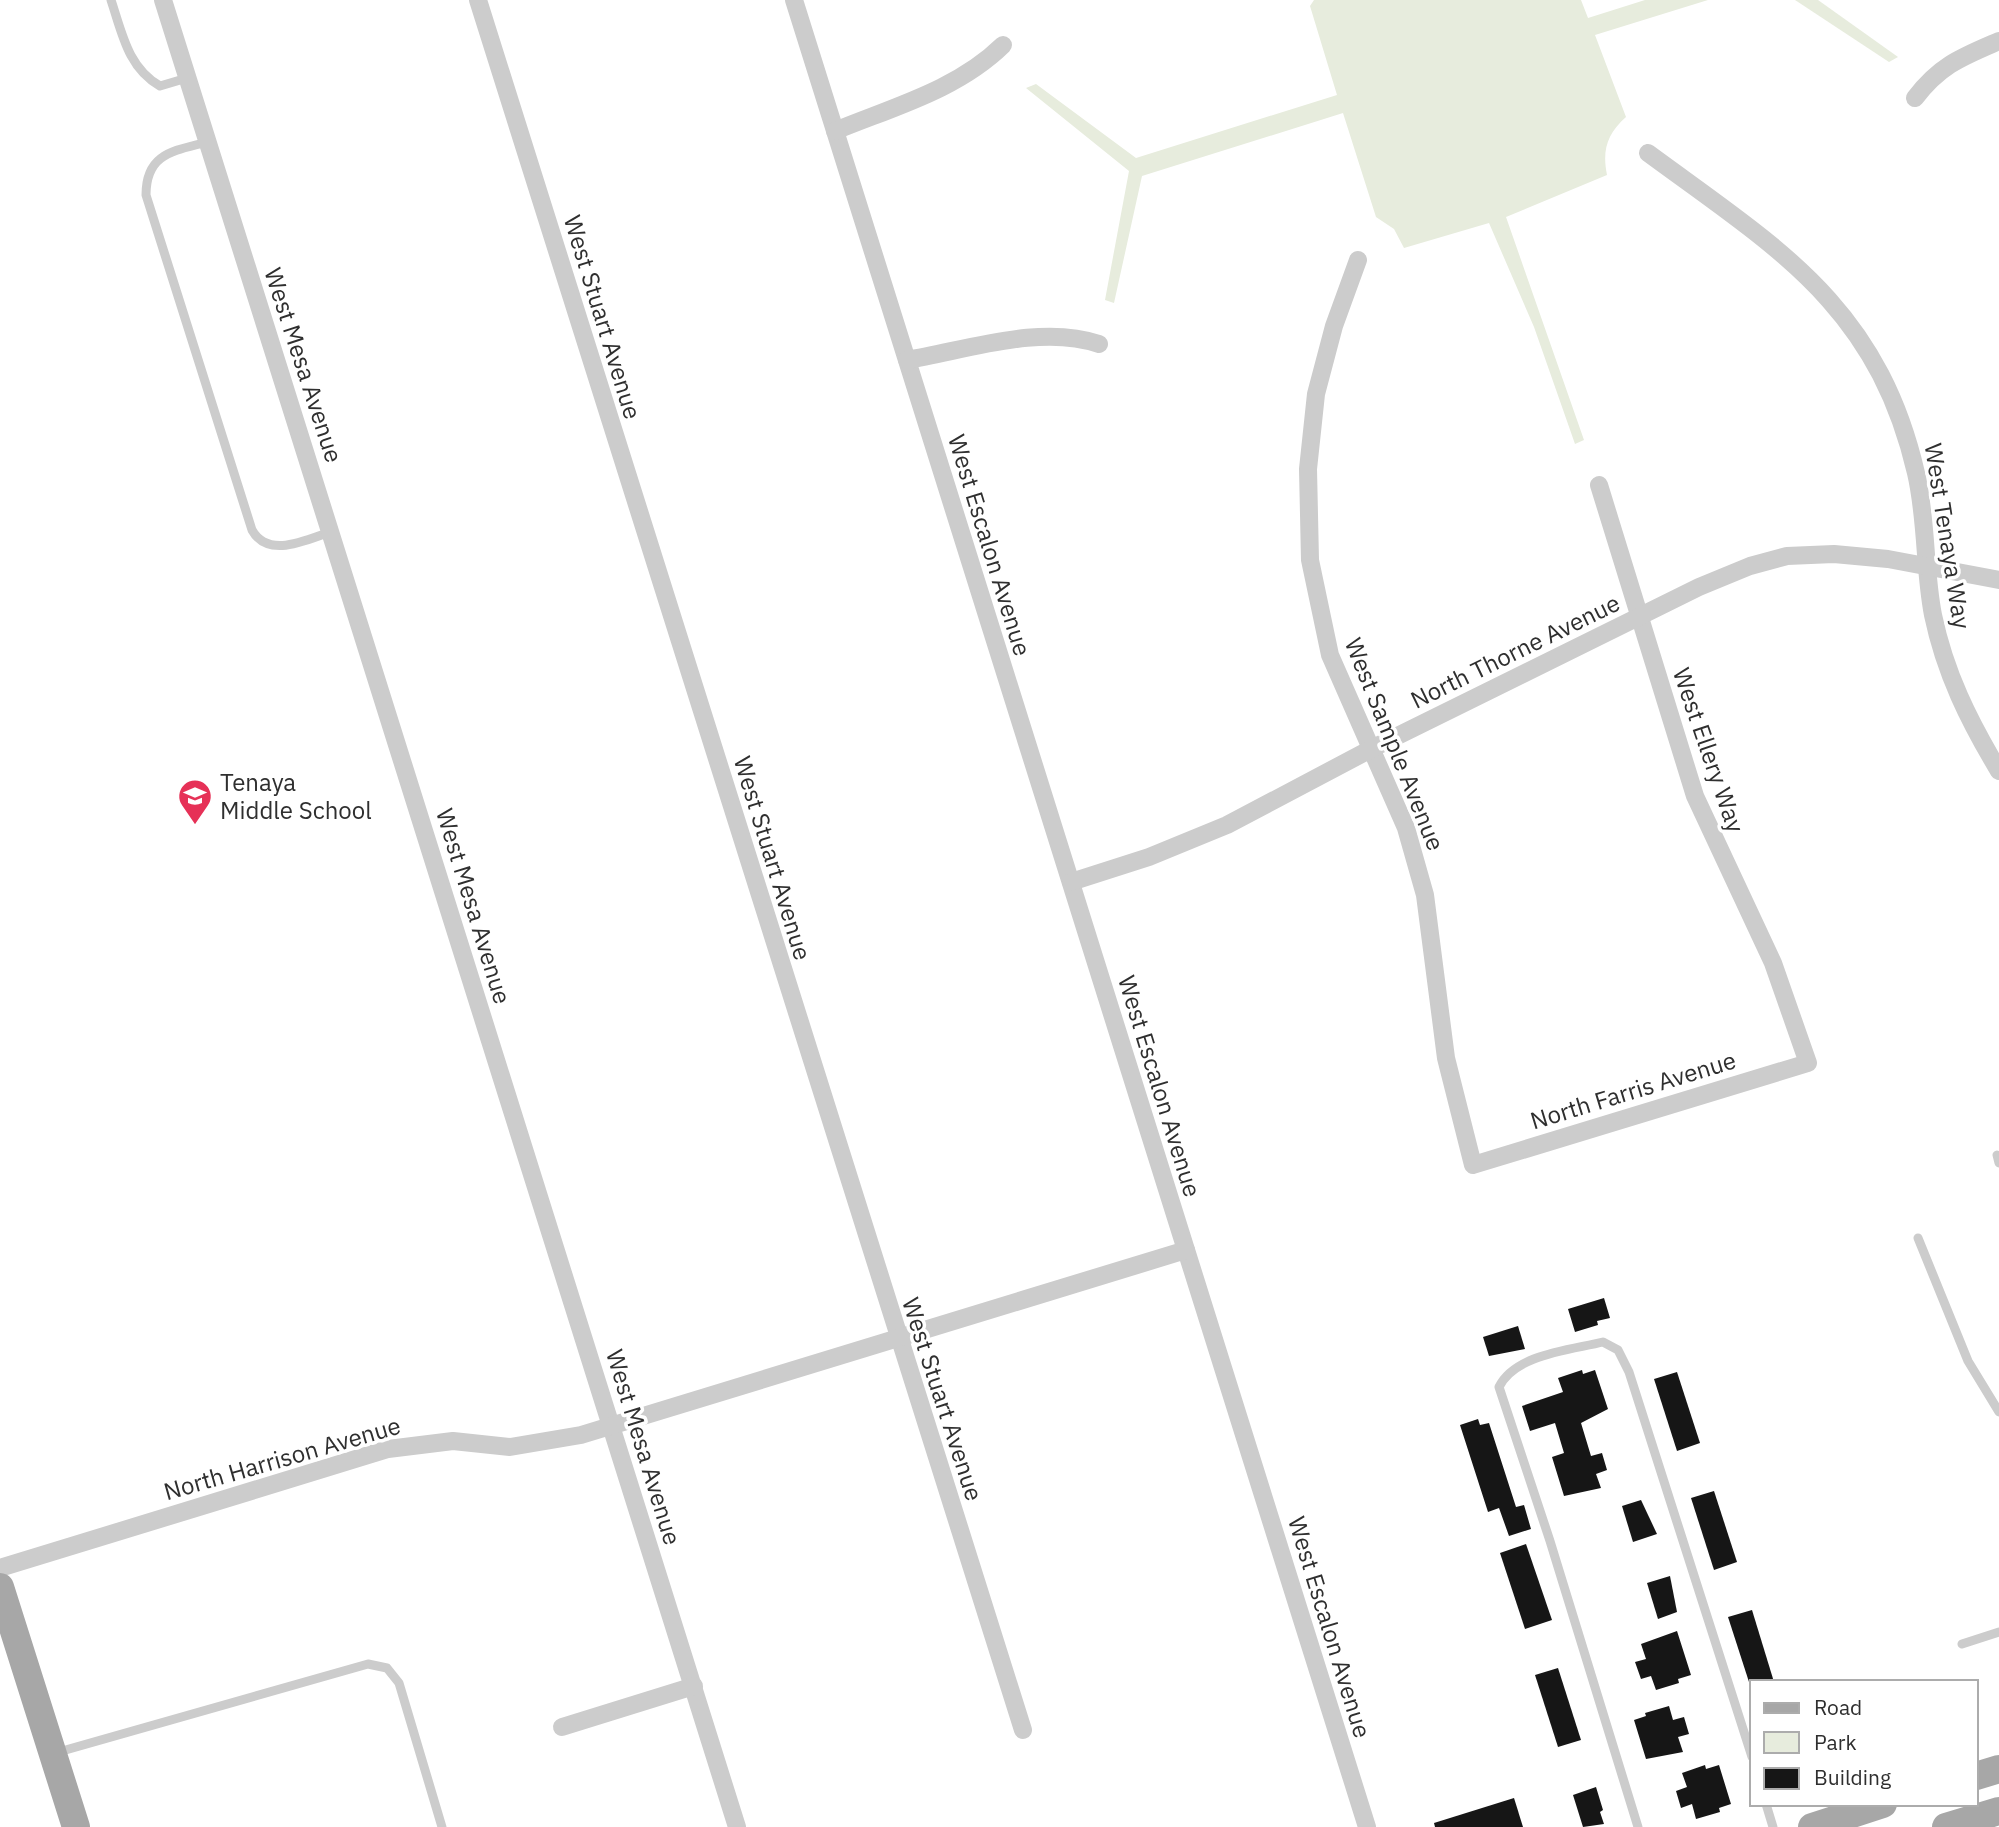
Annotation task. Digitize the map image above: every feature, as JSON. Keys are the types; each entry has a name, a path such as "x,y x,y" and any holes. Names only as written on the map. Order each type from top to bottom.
{"main road":[{"path":"0,1587 76,1827"},
{"path":"1978,1775 1999,1769"},
{"path":"1812,1827 1877,1806"},
{"path":"1946,1827 1998,1816"}],"street":[{"name":"West Mesa Avenue","path":"163,0 737,1827"},
{"name":"West Stuart Avenue","path":"478,0 1023,1730"},
{"name":"West Escalon Avenue","path":"794,0 1367,1827"},
{"path":"1915,98 1932,76 1952,61 1999,41"},
{"path":"835,131 959,80 982,65 1003,45"},
{"name":"West Tenaya Way","path":"1648,153 1788,257 1831,300 1861,339 1886,381 1904,428 1917,475 1933,613 1953,684 1999,771"},
{"name":"West Sample Avenue","path":"1358,260 1334,326 1316,394 1308,469 1310,560 1330,655 1406,828 1425,895 1446,1058 1473,1165"},
{"path":"907,360 1046,335 1078,337 1099,344"},
{"name":"West Ellery Way","path":"1599,485 1695,796 1773,962 1808,1063"},
{"name":"North Thorne Avenue","path":"1071,882 1149,857 1227,825 1371,749 1699,587 1750,566 1787,556 1833,554 1928,566 1999,580"},
{"name":"North Farris Avenue","path":"1473,1165 1808,1063"},
{"name":"North Harrison Avenue","path":"0,1568 388,1449 453,1441 510,1447 571,1437 1186,1250"},
{"path":"562,1727 694,1686"}],"lane":[{"path":"111,0 129,54 147,78 160,86 187,78"},
{"path":"207,142 161,158 152,166 146,179 146,195 252,530 265,544 292,544 331,532"},
{"path":"1918,1238 1968,1361 1999,1412"},
{"path":"1638,1827 1550,1541 1499,1387 1505,1374 1524,1363 1604,1342 1618,1350 1629,1372 1750,1751"},
{"path":"1962,1644 1999,1632"},
{"path":"53,1754 368,1664 387,1668 399,1683 442,1827"},
{"path":"1767,1806 1773,1827"}],"green space":[{"path":"1314,0 1581,0 1588,18 1645,0 1708,0 1595,35 1626,117 1610,136 1605,158 1607,175 1506,217 1584,440 1575,444 1534,327 1489,223 1404,248 1394,229 1376,217 1343,113 1142,176 1114,303 1105,300 1129,171 1026,88 1036,84 1136,158 1337,95 1310,6"},
{"path":"1795,0 1818,0 1898,57 1889,62"}],"building":[{"path":"1604,1298 1610,1318 1575,1332 1568,1309"},
{"path":"1518,1326 1525,1349 1489,1356 1483,1337"},
{"path":"1582,1370 1583,1374 1595,1370 1608,1409 1581,1423 1591,1456 1602,1453 1607,1470 1596,1474 1601,1488 1564,1496 1552,1457 1564,1453 1555,1423 1530,1431 1522,1406 1563,1392 1558,1378"},
{"path":"1677,1372 1700,1443 1677,1451 1654,1379"},
{"path":"1478,1419 1480,1425 1489,1423 1516,1507 1524,1505 1531,1529 1509,1536 1499,1508 1488,1512 1460,1425"},
{"path":"1714,1491 1737,1562 1714,1570 1691,1498"},
{"path":"1641,1500 1657,1534 1633,1542 1622,1506"},
{"path":"1526,1544 1552,1620 1525,1629 1500,1553"},
{"path":"1670,1576 1677,1612 1658,1619 1647,1583"},
{"path":"1752,1610 1773,1680 1749,1682 1728,1617"},
{"path":"1677,1631 1691,1675 1678,1679 1679,1683 1656,1690 1651,1676 1641,1679 1635,1662 1646,1659 1641,1644"},
{"path":"1558,1668 1581,1740 1558,1747 1535,1675"},
{"path":"1669,1706 1673,1720 1684,1717 1689,1734 1678,1737 1683,1752 1646,1759 1634,1720 1646,1716 1645,1713"},
{"path":"1705,1765 1706,1769 1719,1765 1731,1804 1719,1808 1720,1812 1696,1819 1692,1804 1681,1808 1676,1791 1687,1787 1682,1773"},
{"path":"1596,1787 1604,1824 1583,1827 1573,1795"},
{"path":"1514,1798 1523,1827 1435,1827 1434,1823"}],"place":[{"name":"Tenaya Middle School","path":"195,826"}]}
